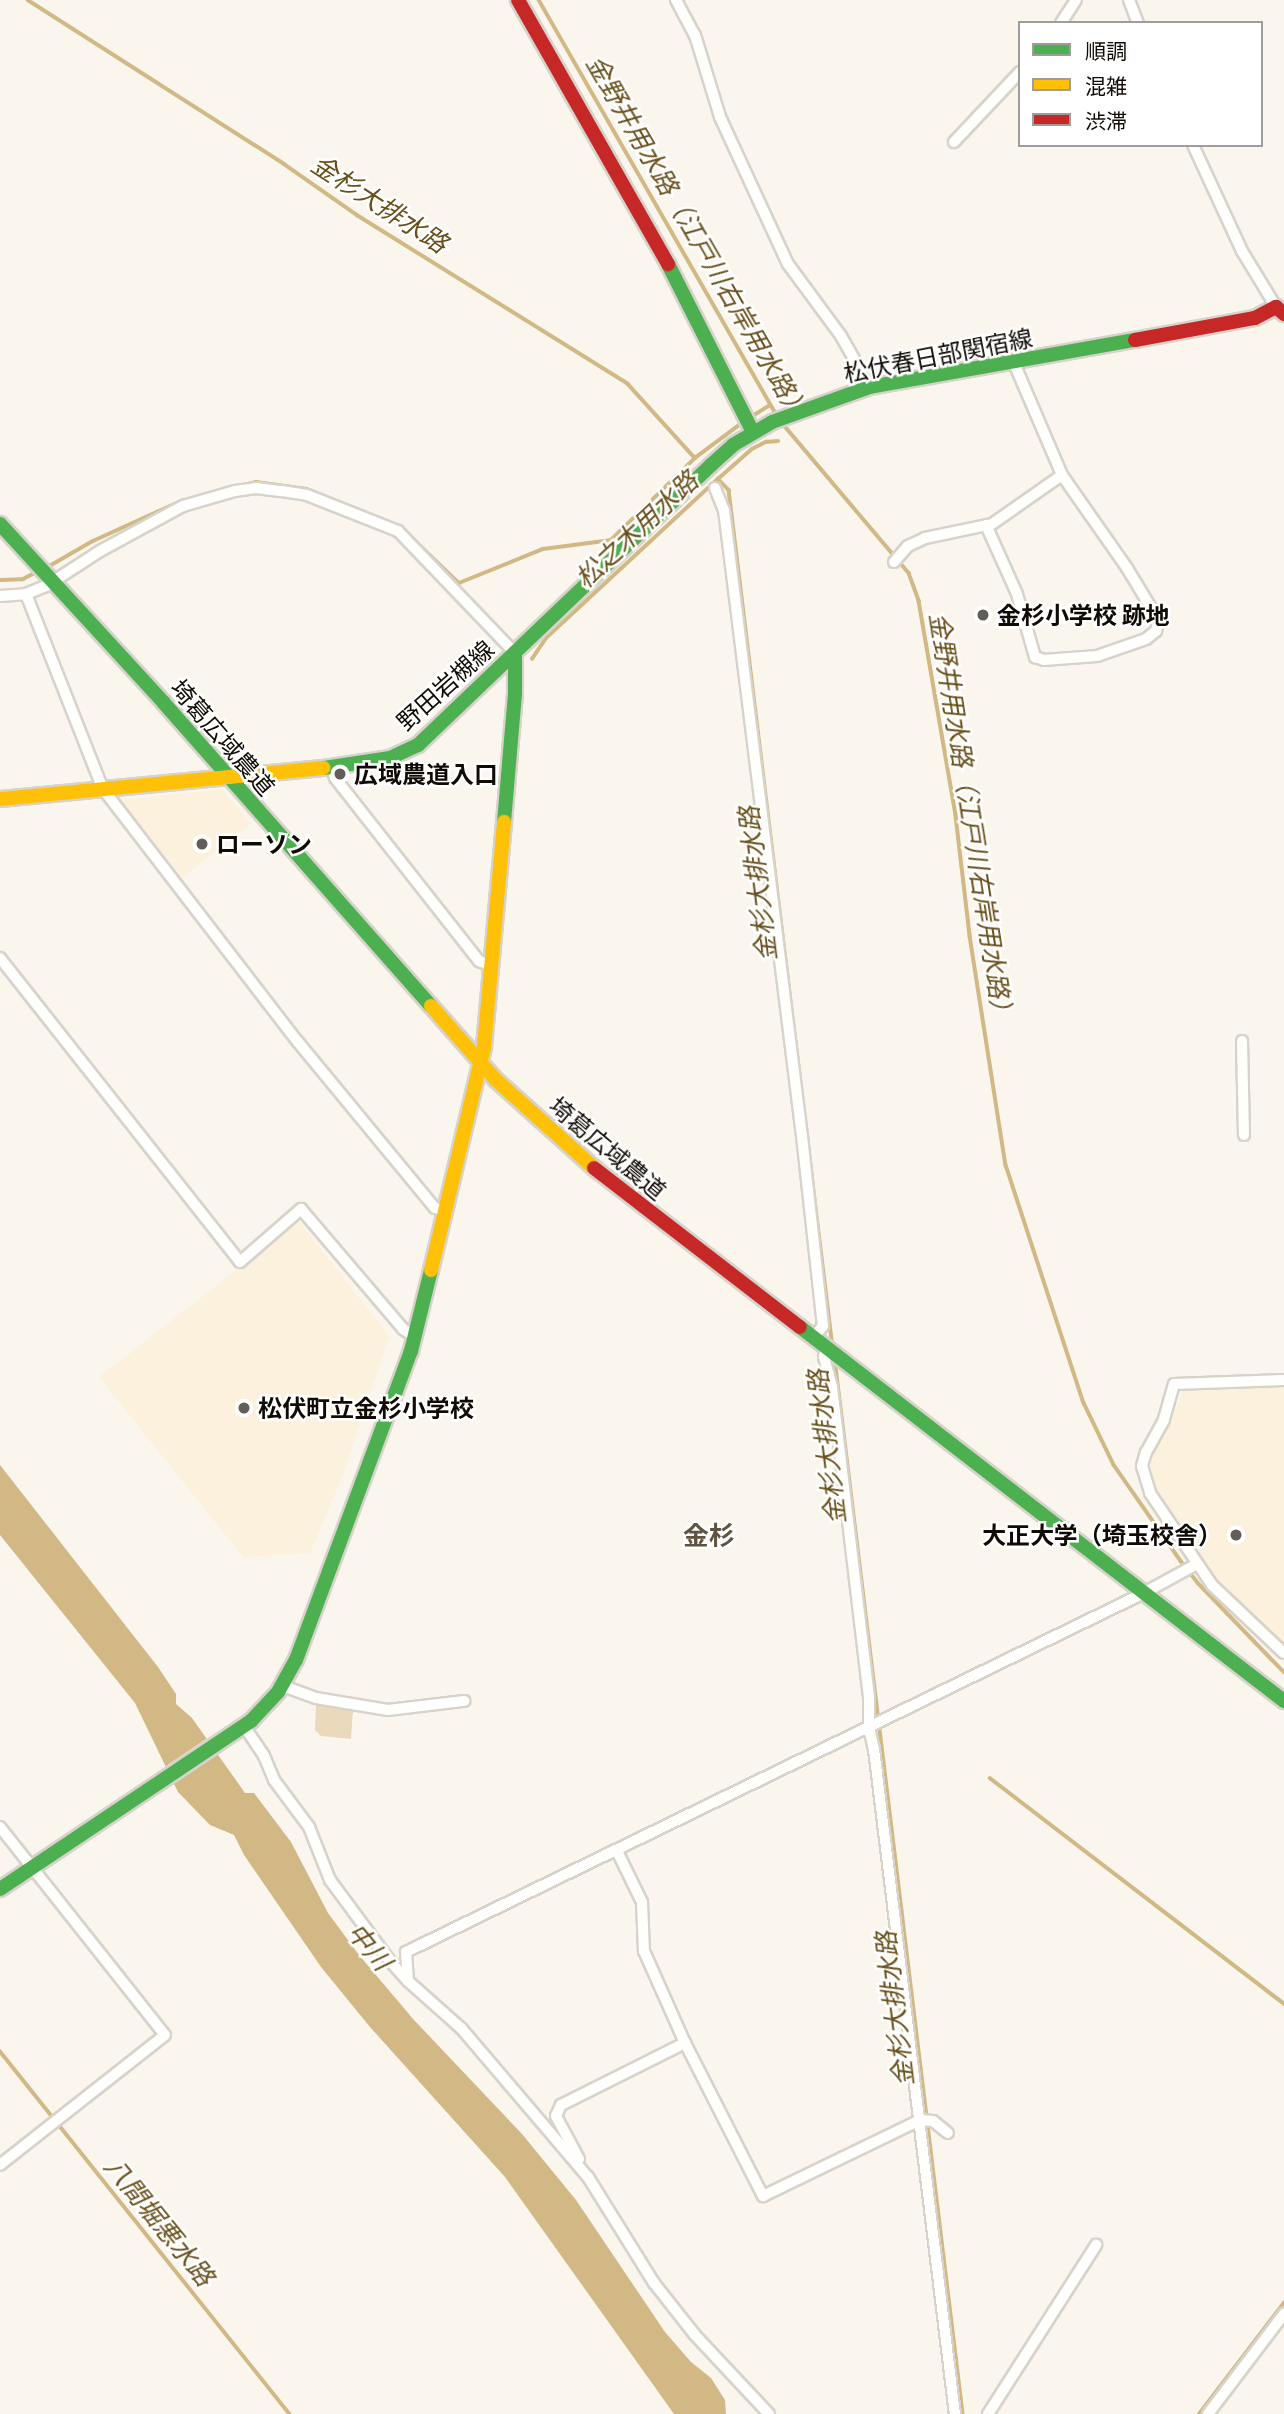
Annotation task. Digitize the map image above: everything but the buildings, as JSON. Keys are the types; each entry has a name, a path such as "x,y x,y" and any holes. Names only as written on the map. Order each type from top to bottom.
{"street":[{"path":"519,0 678,281 753,432"},
{"path":"676,0 695,35 720,117 788,264 841,336 870,387"},
{"path":"1062,21 1076,0"},
{"path":"1129,0 1137,21"},
{"path":"954,142 1018,74"},
{"path":"1194,147 1242,251 1280,310"},
{"name":"松伏春日部関宿線","path":"753,432 779,419 870,387 1255,318 1280,310"},
{"path":"986,525 1017,594 1035,657 1044,660 1097,656 1146,639 1156,631 1158,623 1153,611 1128,568 1062,475 1014,363"},
{"name":"野田岩槻線","path":"0,799 331,768 390,758 418,745 711,465 753,432"},
{"path":"898,559 908,546 925,538 992,524 1062,475"},
{"path":"0,596 26,594 51,582 183,506 235,491 256,488 295,493 348,509 398,531 515,653 516,680 492,966 481,1061 415,1337 296,1660 283,1686 271,1702 242,1727 0,1889"},
{"path":"715,488 720,493 724,510 803,1150 823,1326 813,1338"},
{"name":"埼葛広域農道","path":"0,524 496,1080 583,1160 1284,1701"},
{"path":"26,594 103,789 298,1042 435,1208 446,1212"},
{"path":"331,768 335,778 479,961 492,966"},
{"path":"0,958 240,1262 301,1209 403,1329 415,1337"},
{"path":"1242,1041 1244,1135"},
{"path":"827,1348 824,1357 832,1387 869,1698 869,1728 874,1749 955,2414"},
{"path":"1284,1380 1174,1384 1164,1420 1146,1452 1142,1466 1150,1493 1197,1564 1221,1595 1284,1653"},
{"path":"408,1981 406,1952 617,1852 1144,1593 1197,1564"},
{"path":"283,1686 316,1699 388,1710 464,1701"},
{"path":"242,1727 264,1756 274,1780 309,1827 330,1880 408,1981 461,2028 588,2177"},
{"path":"0,1827 165,2035 0,2165"},
{"path":"617,1852 642,1902 644,1951 685,2043 763,2196 920,2120 933,2121 948,2133"},
{"path":"685,2043 561,2105 556,2116 588,2177 654,2283 695,2335 769,2414"},
{"path":"988,2414 1096,2245"},
{"path":"1208,2414 1284,2314"}],"shaded area":[{"path":"222,789 251,824 182,878 121,800"},
{"name":"松伏町立金杉小学校","path":"299,1221 389,1336 341,1480 310,1553 243,1557 99,1377"},
{"name":"大正大学（埼玉校舎）","path":"1284,1387 1284,1643 1217,1579 1158,1491 1150,1468 1154,1449 1168,1426 1184,1389"},
{"path":"0,1465 158,1667 176,1694 176,1704 192,1718 245,1793 254,1793 291,1842 328,1913 359,1955 414,2020 522,2134 576,2200 665,2332 691,2362 711,2378 725,2400 726,2414 674,2414 505,2177 370,2027 321,1967 244,1855 234,1835 210,1825 178,1792 135,1703 0,1535"},
{"path":"316,1705 353,1709 351,1739 321,1736 315,1730"}],"pier":[{"path":"209,1737 219,1752 173,1783 163,1768"}],"waterway":[{"name":"金杉大排水路","path":"28,0 284,164 357,215 628,384 695,458"},
{"name":"金野井用水路（江戸川右岸用水路）","path":"539,0 777,415"},
{"path":"751,417 770,405"},
{"path":"403,529 459,583 543,549 611,540 695,458 742,423"},
{"name":"金野井用水路（江戸川右岸用水路）","path":"783,424 909,573 919,601 956,816 970,936 1006,1165 1084,1403 1114,1465 1181,1561 1198,1583 1284,1672"},
{"name":"松之木用水路","path":"532,659 546,638 718,479 752,449 766,442 778,441"},
{"name":"金杉大排水路","path":"718,479 729,490 833,1348"},
{"path":"46,568 93,541 181,501 256,482 307,489 384,520"},
{"path":"0,580 23,579 39,571"},
{"name":"金杉大排水路","path":"835,1359 963,2414"},
{"path":"990,1778 1284,2004"},
{"name":"八間堀悪水路","path":"0,2051 290,2414"},
{"path":"1199,2414 1284,2303"}],"traffic: fast":[{"path":"668,264 753,432"},
{"path":"324,768 390,758 418,745 711,465 733,445 772,422 870,387 1135,340"},
{"path":"0,524 163,702 431,1006"},
{"path":"504,822 515,693 515,653"},
{"path":"0,1889 251,1721 278,1692 296,1660 411,1351 431,1270"},
{"path":"800,1327 1284,1701"}],"traffic: slow":[{"path":"0,799 324,768"},
{"path":"431,1270 484,1047 504,822"},
{"path":"431,1006 496,1080 594,1168"}],"traffic: jam":[{"path":"518,0 668,264"},
{"path":"1135,340 1255,318 1276,307 1284,314"},
{"path":"594,1168 800,1327"}],"place":[{"name":"金杉小学校 跡地","path":"983,615"},
{"name":"広域農道入口","path":"340,774"},
{"name":"ローソン","path":"202,844"},
{"name":"松伏町立金杉小学校","path":"244,1408"},
{"name":"大正大学（埼玉校舎）","path":"1236,1535"}],"district":[{"name":"金杉","path":"709,1535"}],"water label":[{"name":"中川","path":"370,1946"}]}
